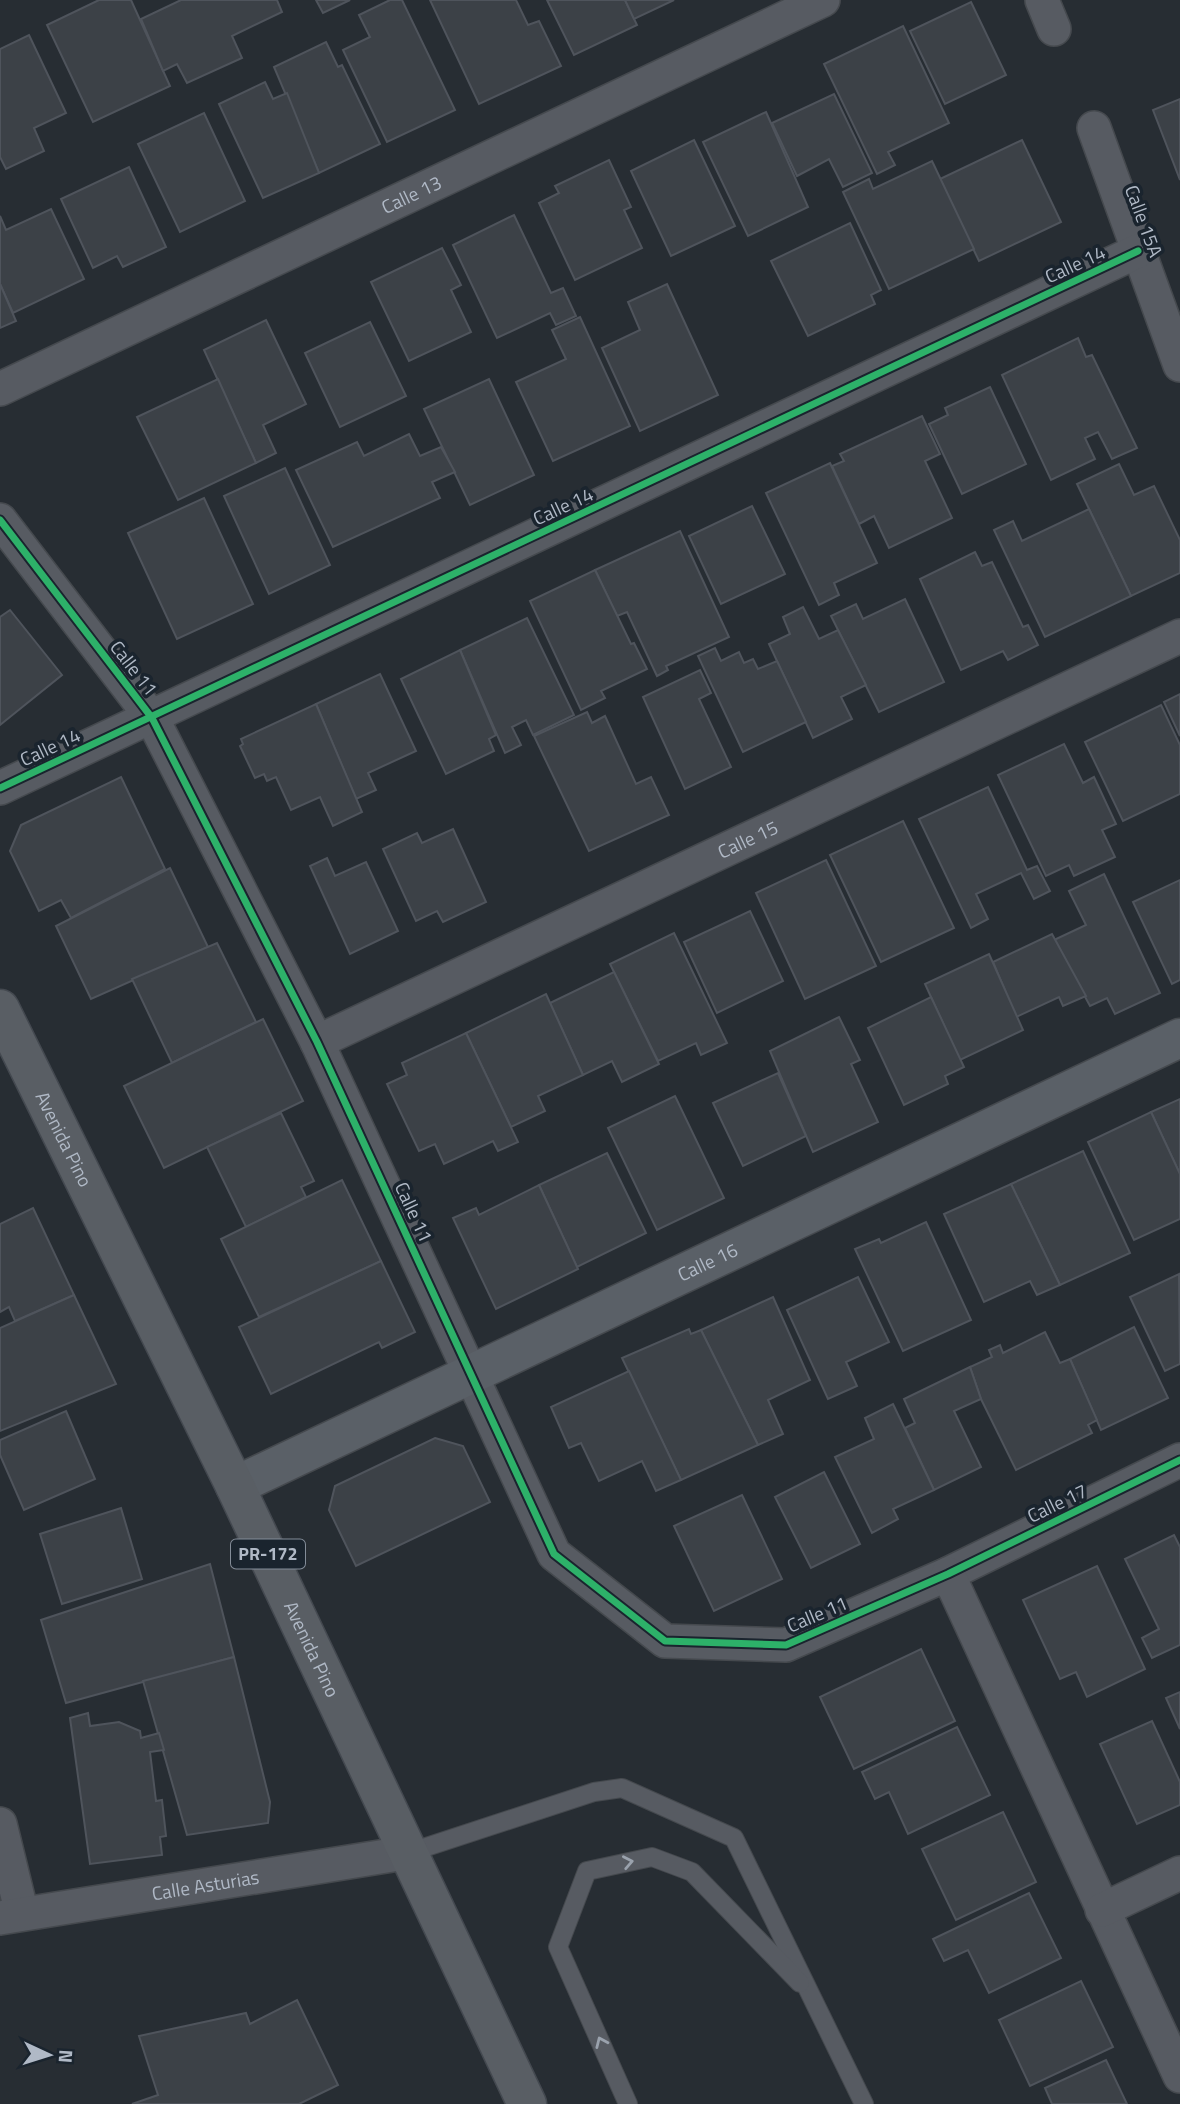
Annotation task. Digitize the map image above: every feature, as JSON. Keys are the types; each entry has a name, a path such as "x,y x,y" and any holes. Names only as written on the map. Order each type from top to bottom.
{"main road":[{"name":"Avenida Pino","path":"0,1009 235,1486 411,1852 527,2104"}],"street":[{"name":"Calle 13","path":"0,389 823,0"},
{"name":"Calle 15A","path":"1094,128 1180,365"},
{"name":"Calle 14","path":"0,788 1138,251"},
{"name":"Calle 11","path":"0,520 152,718 317,1042 554,1555 665,1641 786,1645 948,1574"},
{"name":"Calle 15","path":"317,1042 1180,636"},
{"name":"Calle 16","path":"235,1486 1180,1038"},
{"name":"Calle 17","path":"948,1574 1180,1460"},
{"path":"948,1574 1180,2076"},
{"path":"0,1824 11,1916"},
{"name":"Calle Asturias","path":"11,1916 411,1852"},
{"path":"1102,1910 1180,1872"}],"lane":[{"path":"411,1852 594,1792 622,1788 734,1838 864,2104"},
{"path":"628,2104 558,1947 587,1871 652,1857 692,1872 811,1994"}],"building":[{"path":"99,0 131,0 170,86 93,122 47,25"},
{"path":"181,0 277,0 282,12 232,36 242,58 187,83 177,64 163,71 141,19"},
{"path":"316,0 350,0 323,13"},
{"path":"390,0 402,0 455,110 387,142 343,50 370,37 359,15"},
{"path":"430,0 516,0 528,25 539,21 561,66 479,104"},
{"path":"547,0 625,0 637,25 574,55"},
{"path":"625,0 674,0 634,19"},
{"path":"971,2 1006,75 945,104 910,31"},
{"path":"903,26 949,123 888,152 895,165 877,174 824,64"},
{"path":"29,35 66,113 34,128 44,151 6,169 0,157 0,49"},
{"path":"326,42 338,67 342,65 380,144 319,173 274,67"},
{"path":"265,82 273,99 287,93 319,173 263,198 219,104"},
{"path":"834,94 872,173 843,187 829,159 797,176 772,123"},
{"path":"1180,99 1180,180 1153,110"},
{"path":"766,112 808,207 748,236 703,142"},
{"path":"204,113 245,201 180,232 138,144"},
{"path":"694,140 735,226 671,256 631,171"},
{"path":"1022,140 1061,222 979,261 940,179"},
{"path":"609,160 631,207 624,210 642,248 575,280 539,203 559,193 555,186"},
{"path":"932,161 974,249 889,289 843,192 869,179 873,189"},
{"path":"129,167 166,247 123,267 117,256 93,268 61,199"},
{"path":"51,209 84,279 13,313 0,284 0,216 6,230"},
{"path":"514,215 551,293 563,288 576,316 556,325 550,313 497,338 453,245"},
{"path":"850,223 881,290 871,295 875,304 808,336 771,261"},
{"path":"442,248 461,285 451,290 471,332 409,361 371,282"},
{"path":"0,284 16,321 0,328"},
{"path":"667,284 718,395 640,431 602,348 640,330 628,302"},
{"path":"580,317 630,426 553,461 516,382 566,359 552,330"},
{"path":"266,320 306,404 263,425 276,453 256,463 204,350"},
{"path":"370,322 406,396 340,427 305,353"},
{"path":"1078,338 1086,357 1092,355 1137,448 1112,459 1098,432 1085,438 1095,459 1051,480 1002,375"},
{"path":"218,379 256,463 178,500 137,417"},
{"path":"489,379 534,475 470,505 424,409"},
{"path":"990,387 1026,464 962,494 929,424 948,415 945,408"},
{"path":"922,416 940,454 925,461 952,518 889,548 874,516 859,524 832,466 844,461 840,454"},
{"path":"409,434 420,456 441,447 455,472 432,482 440,498 333,547 296,470 357,442 364,456"},
{"path":"830,463 877,563 834,583 839,595 819,605 766,493"},
{"path":"1119,464 1134,495 1154,486 1180,540 1180,573 1131,596 1077,484"},
{"path":"285,468 330,565 269,594 224,496"},
{"path":"204,498 253,604 177,639 128,533"},
{"path":"752,506 785,574 721,604 689,536"},
{"path":"1089,509 1131,596 1045,637 994,530 1013,521 1022,541"},
{"path":"680,531 729,637 666,666 668,670 657,676 627,612 617,616 595,570"},
{"path":"975,552 982,566 992,562 1023,627 1028,625 1038,645 1008,660 1003,651 961,670 920,579"},
{"path":"595,570 631,644 634,643 647,669 601,691 605,698 581,710 530,601"},
{"path":"905,599 944,682 879,712 831,616 856,604 863,619"},
{"path":"803,607 819,639 838,630 866,685 841,697 852,719 813,738 769,644 790,634 783,617"},
{"path":"10,610 62,675 0,725 0,617"},
{"path":"527,618 574,715 533,735 526,720 512,727 521,745 505,753 460,650"},
{"path":"715,648 721,661 739,652 744,663 753,659 758,669 777,661 806,722 743,752 698,656"},
{"path":"460,650 496,735 489,739 494,751 446,774 401,679"},
{"path":"700,670 711,693 699,699 731,767 685,789 643,697"},
{"path":"380,674 416,751 368,773 376,790 356,799 316,704"},
{"path":"1180,694 1180,736 1164,702"},
{"path":"316,704 362,812 333,826 320,797 291,810 276,777 267,781 264,774 255,778 240,746 243,744 241,739"},
{"path":"1161,705 1180,745 1180,794 1123,821 1085,742"},
{"path":"587,712 592,723 605,716 636,784 651,777 669,815 589,851 534,736"},
{"path":"1064,744 1083,783 1094,777 1116,824 1102,830 1115,857 1074,876 1069,865 1046,876 998,775"},
{"path":"121,777 165,869 71,918 61,900 39,911 10,851 21,825"},
{"path":"988,787 1027,870 1037,866 1050,891 1034,899 1021,873 976,894 988,919 971,928 919,819"},
{"path":"903,821 954,928 881,962 830,855"},
{"path":"453,829 486,902 443,922 437,911 416,921 383,849 417,833 422,843"},
{"path":"327,858 335,876 366,862 398,931 350,954 310,866"},
{"path":"826,860 876,966 805,999 756,893"},
{"path":"170,868 208,947 91,999 56,926"},
{"path":"1104,874 1160,993 1115,1014 1107,998 1090,1006 1054,940 1086,925 1069,891"},
{"path":"1180,880 1180,980 1172,984 1133,902"},
{"path":"750,911 783,981 717,1013 684,942"},
{"path":"674,933 727,1043 701,1055 696,1043 658,1061 610,964"},
{"path":"1052,934 1086,996 1063,1006 1059,997 1016,1017 993,962"},
{"path":"217,943 256,1022 172,1063 132,979"},
{"path":"989,954 1023,1030 960,1060 925,984"},
{"path":"614,972 659,1064 622,1082 612,1061 583,1075 550,1003"},
{"path":"546,994 583,1075 538,1096 545,1111 511,1127 466,1033"},
{"path":"931,997 964,1067 945,1076 948,1084 904,1105 868,1028"},
{"path":"839,1017 860,1060 851,1064 878,1122 813,1152 770,1051"},
{"path":"263,1019 303,1101 164,1168 124,1086"},
{"path":"466,1033 518,1142 498,1151 493,1141 444,1164 435,1144 419,1151 387,1084 407,1075 402,1063"},
{"path":"778,1073 806,1136 743,1166 713,1103"},
{"path":"675,1096 724,1198 657,1230 608,1128"},
{"path":"1180,1099 1180,1174 1151,1112"},
{"path":"1151,1112 1180,1174 1180,1219 1134,1240 1088,1142"},
{"path":"281,1113 314,1181 301,1187 306,1197 246,1227 207,1147"},
{"path":"1083,1151 1130,1253 1060,1285 1011,1184"},
{"path":"607,1153 646,1233 577,1267 539,1185"},
{"path":"342,1180 381,1261 259,1317 221,1239"},
{"path":"1011,1184 1060,1285 1037,1295 1030,1281 984,1302 944,1214"},
{"path":"539,1185 578,1269 496,1309 453,1218 476,1208 479,1215"},
{"path":"33,1208 74,1295 15,1321 9,1307 0,1312 0,1224"},
{"path":"926,1222 971,1320 903,1351 855,1249 879,1239 881,1243"},
{"path":"381,1261 415,1332 382,1348 379,1342 271,1394 239,1327"},
{"path":"1179,1274 1180,1364 1165,1371 1130,1297"},
{"path":"858,1277 889,1342 846,1362 857,1386 828,1399 787,1310"},
{"path":"74,1295 116,1384 0,1431 0,1328"},
{"path":"773,1297 810,1380 768,1400 783,1434 758,1445 701,1330"},
{"path":"1134,1327 1168,1398 1101,1430 1070,1359"},
{"path":"689,1329 691,1334 701,1330 758,1445 681,1480 622,1358"},
{"path":"1045,1332 1060,1363 1070,1359 1097,1420 1088,1425 1092,1433 1016,1470 981,1399 970,1367 992,1357 989,1350 1000,1345 1003,1353"},
{"path":"970,1367 981,1399 954,1411 981,1467 934,1490 905,1428 915,1423 904,1399"},
{"path":"629,1371 681,1480 656,1491 642,1461 599,1481 581,1443 569,1448 551,1407"},
{"path":"893,1404 934,1490 893,1509 898,1519 872,1533 835,1457 874,1439 865,1418"},
{"path":"66,1411 95,1479 24,1510 0,1455 0,1440"},
{"path":"435,1438 463,1446 490,1502 356,1566 329,1510 335,1486"},
{"path":"824,1472 860,1544 811,1568 775,1497"},
{"path":"742,1495 782,1579 714,1611 674,1526"},
{"path":"121,1508 142,1579 62,1604 40,1534"},
{"path":"1174,1535 1180,1547 1180,1645 1152,1658 1142,1638 1159,1629 1125,1559"},
{"path":"210,1564 234,1657 66,1703 41,1620"},
{"path":"1097,1566 1145,1669 1087,1697 1076,1672 1060,1679 1023,1600"},
{"path":"921,1649 955,1721 854,1769 820,1697"},
{"path":"234,1657 270,1802 268,1823 187,1835 143,1681"},
{"path":"1180,1692 1180,1729 1166,1698"},
{"path":"88,1713 90,1726 119,1722 140,1731 141,1738 159,1733 164,1750 150,1752 156,1801 162,1800 166,1836 160,1837 162,1855 90,1864 70,1718"},
{"path":"1152,1721 1180,1782 1180,1805 1137,1824 1100,1744"},
{"path":"957,1727 990,1795 908,1834 889,1792 875,1799 862,1772"},
{"path":"1003,1812 1036,1882 956,1920 922,1849"},
{"path":"1029,1893 1061,1958 989,1993 968,1950 944,1961 933,1939"},
{"path":"1081,1981 1113,2047 1030,2086 999,2020"},
{"path":"297,2000 338,2085 299,2104 132,2104 158,2095 139,2036 246,2013 250,2024"},
{"path":"1106,2060 1127,2104 1052,2104 1045,2088"}],"cycle path":[{"path":"0,788 1138,251"},
{"path":"0,520 152,718 317,1042 554,1554 665,1641 786,1645 948,1574 1180,1460"}]}
